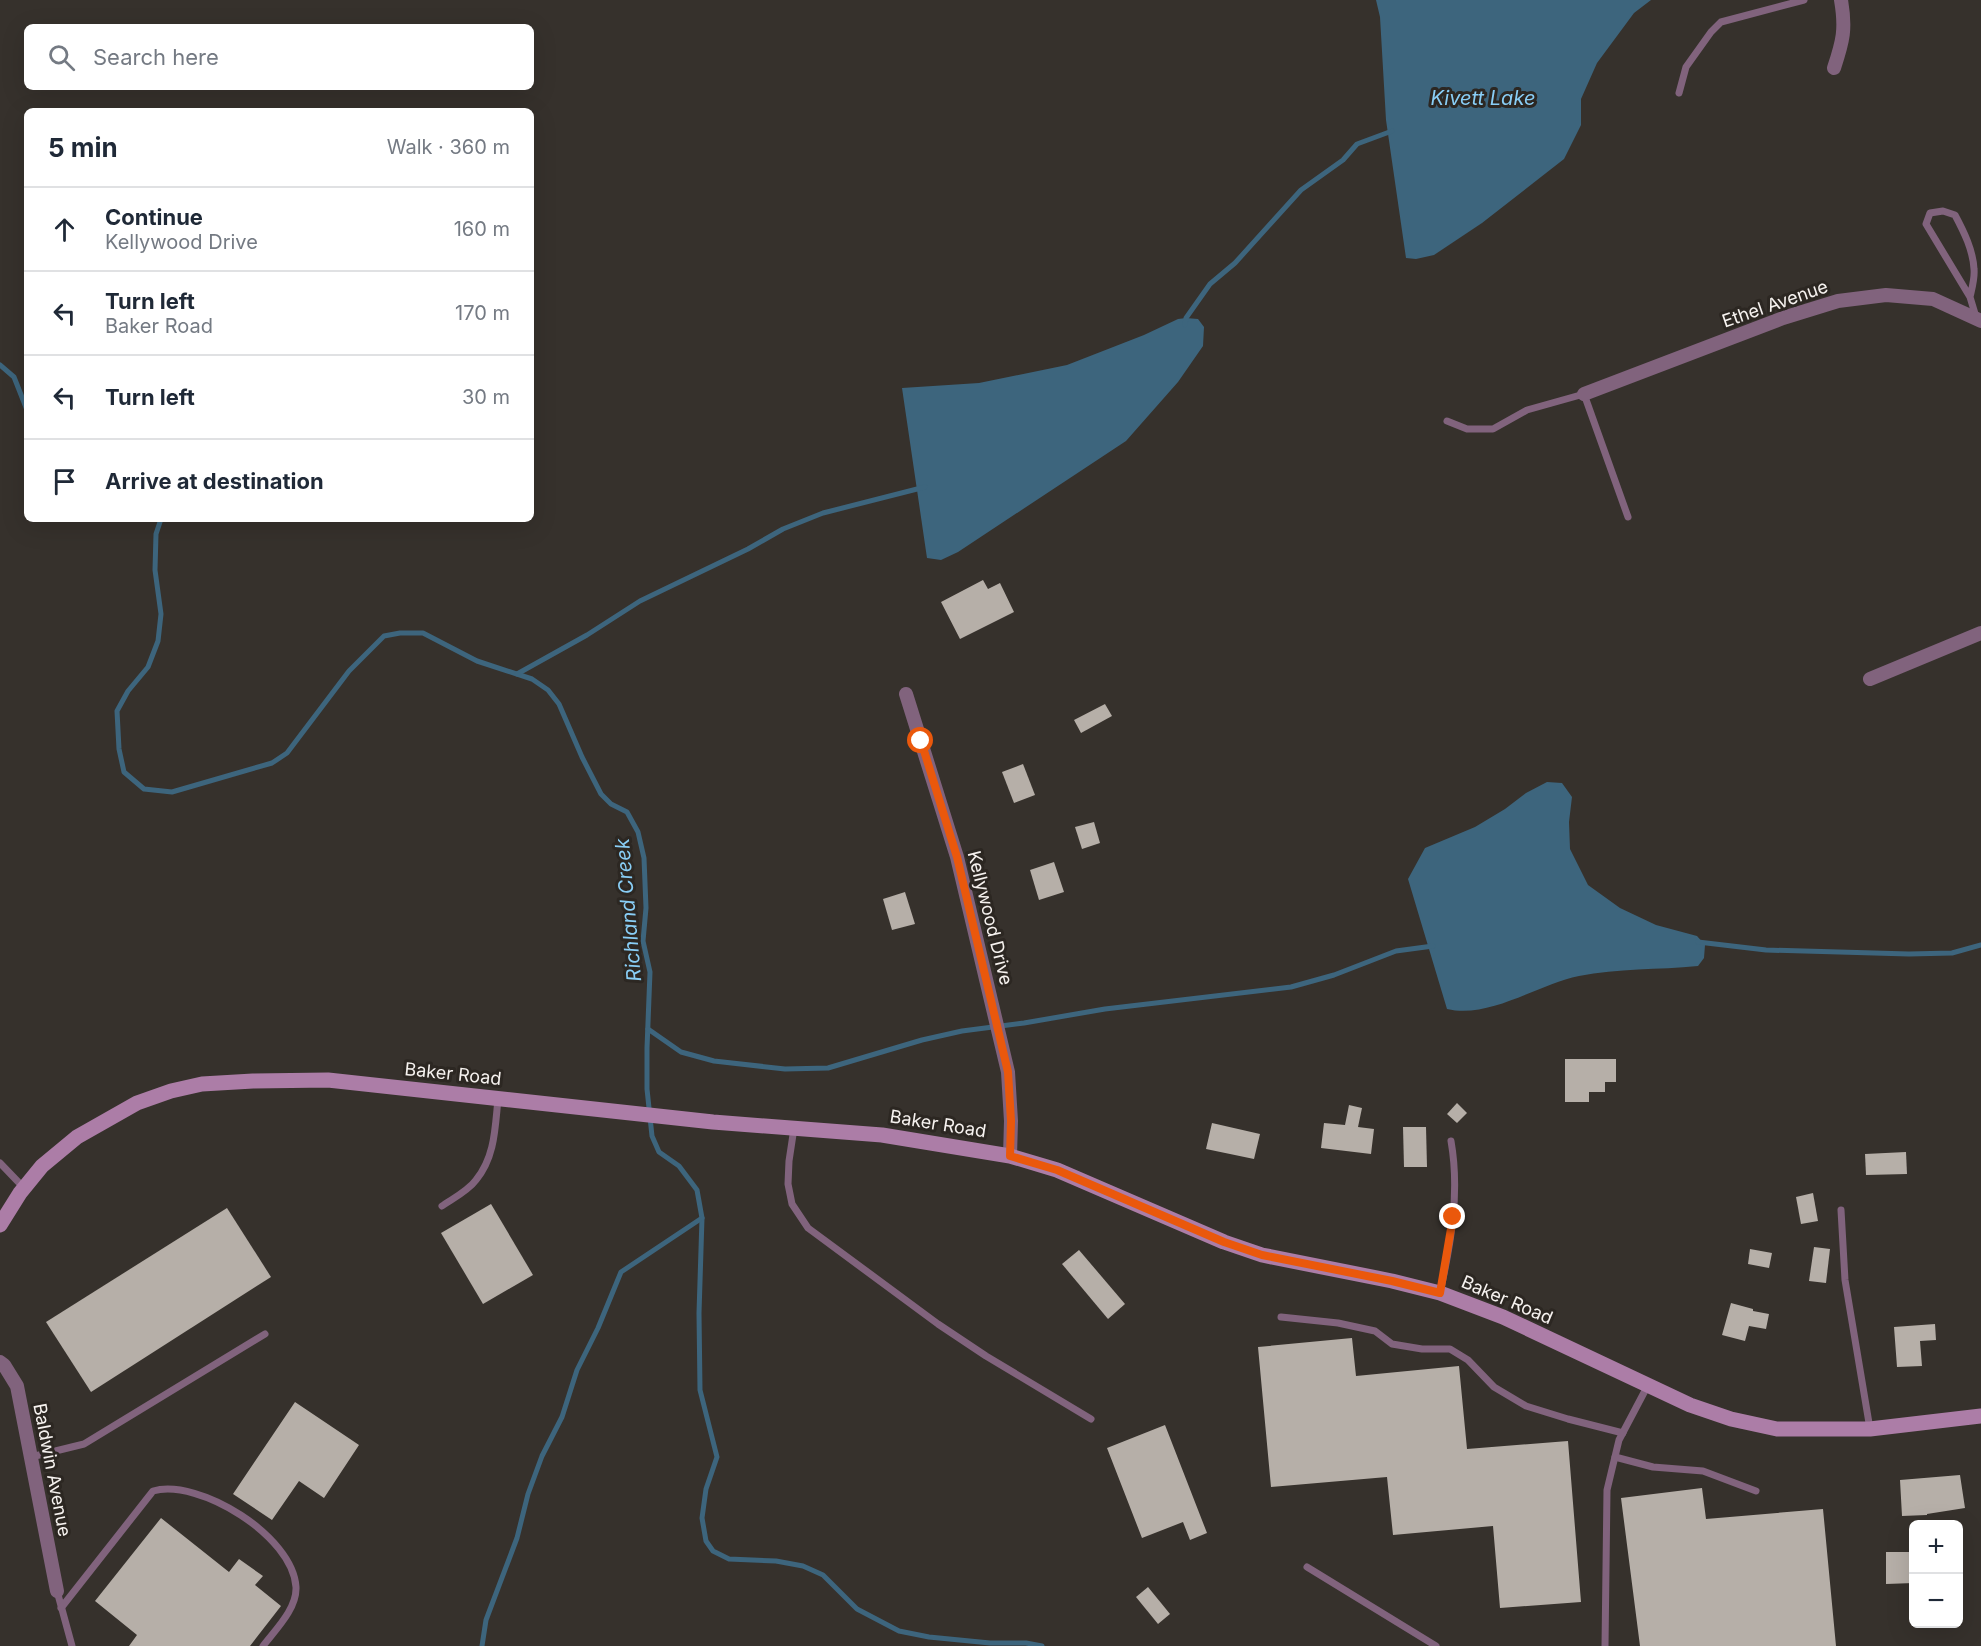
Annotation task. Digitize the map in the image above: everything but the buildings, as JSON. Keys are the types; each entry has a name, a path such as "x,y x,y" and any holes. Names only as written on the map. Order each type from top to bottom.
{"street":[{"path":"1834,68 1843,40 1844,18 1841,0"},
{"name":"Ethel Avenue","path":"1584,394 1783,318 1838,301 1886,295 1933,299 1979,321"},
{"path":"1870,679 1981,633"},
{"name":"Kellywood Drive","path":"906,694 957,857 1008,1072 1011,1121 1010,1156"},
{"name":"Baker Road","path":"0,1225 24,1188 42,1166 77,1137 137,1103 171,1091 202,1084 328,1080 713,1122 882,1135 1010,1156 1057,1170 1224,1242 1262,1255 1440,1293 1503,1317 1690,1405 1731,1419 1777,1429 1870,1429 1981,1416"},
{"name":"Baldwin Avenue","path":"0,1362 17,1386 57,1591"}],"lane":[{"path":"1679,93 1686,67 1710,32 1721,22 1804,0"},
{"path":"1970,297 1975,270 1964,232 1955,215 1943,211 1930,213 1926,224 1970,297 1979,321"},
{"path":"1447,421 1467,429 1493,429 1527,410 1584,394 1628,517"},
{"path":"442,1206 475,1182 488,1161 494,1146 498,1098"},
{"path":"794,1128 788,1184 792,1204 808,1228 938,1324 986,1356 1091,1419"},
{"path":"1440,1293 1453,1217 1455,1164 1451,1142"},
{"path":"0,1163 24,1188"},
{"path":"1841,1210 1845,1280 1870,1429"},
{"path":"1281,1317 1338,1323 1375,1331 1392,1344 1422,1349 1450,1349 1468,1360 1494,1387 1526,1406 1623,1433"},
{"path":"31,1457 84,1444 265,1334"},
{"path":"1605,1646 1607,1491 1623,1433 1648,1385"},
{"path":"1615,1456 1653,1467 1702,1471 1756,1491"},
{"path":"61,1608 153,1491 164,1488 176,1489 201,1494 245,1518 275,1542 289,1562 296,1587 292,1605 263,1646"},
{"path":"1307,1567 1436,1646"},
{"path":"57,1591 72,1646"}],"water":[{"name":"Kivett Lake","path":"1376,0 1651,0 1634,13 1597,63 1581,99 1581,125 1564,159 1482,223 1434,255 1416,259 1406,258 1386,120 1380,17"},
{"path":"1178,319 1198,319 1204,327 1203,346 1178,382 1126,441 958,552 941,560 927,558 902,388 979,383 1067,365"},
{"path":"1547,782 1562,783 1572,797 1569,822 1570,849 1588,885 1620,908 1656,925 1697,936 1705,945 1704,958 1698,966 1594,973 1563,980 1513,1000 1480,1009 1463,1011 1447,1009 1408,879 1425,848 1475,827 1526,793"}],"waterway":[{"path":"1185,325 1186,318 1210,284 1235,263 1301,190 1343,160 1357,144 1392,131"},
{"name":"Richland Creek","path":"0,365 14,377 24,402"},
{"path":"517,674 587,635 640,601 748,549 783,529 823,513 925,487"},
{"name":"Richland Creek","path":"160,522 156,534 155,570 161,614 158,641 148,667 128,691 117,711 119,749 124,772 144,789 172,792 272,763 287,753 349,671 384,636 423,633 477,661 532,679 548,690 559,704 601,794 611,804 627,812 638,832 644,858 646,908 643,941 650,972 647,1089 652,1136 659,1152 679,1166 697,1190 702,1218 699,1313 700,1390 717,1457 706,1489 702,1518 706,1541 713,1551 729,1559 776,1561 803,1566 823,1575 857,1609 899,1631 929,1637 1042,1646"},
{"path":"1698,942 1766,950 1909,954 1952,953 1981,945"},
{"path":"648,1029 681,1052 714,1061 785,1069 828,1068 922,1040 962,1031 1105,1009 1291,987 1334,975 1396,951 1433,946"},
{"path":"482,1646 486,1620 517,1538 528,1494 542,1456 562,1417 577,1370 598,1328 621,1272 702,1218"}],"route":[{"path":"921,741 957,857 1008,1072 1011,1121 1010,1156 1057,1170 1224,1242 1262,1255 1440,1293 1453,1217"}]}
